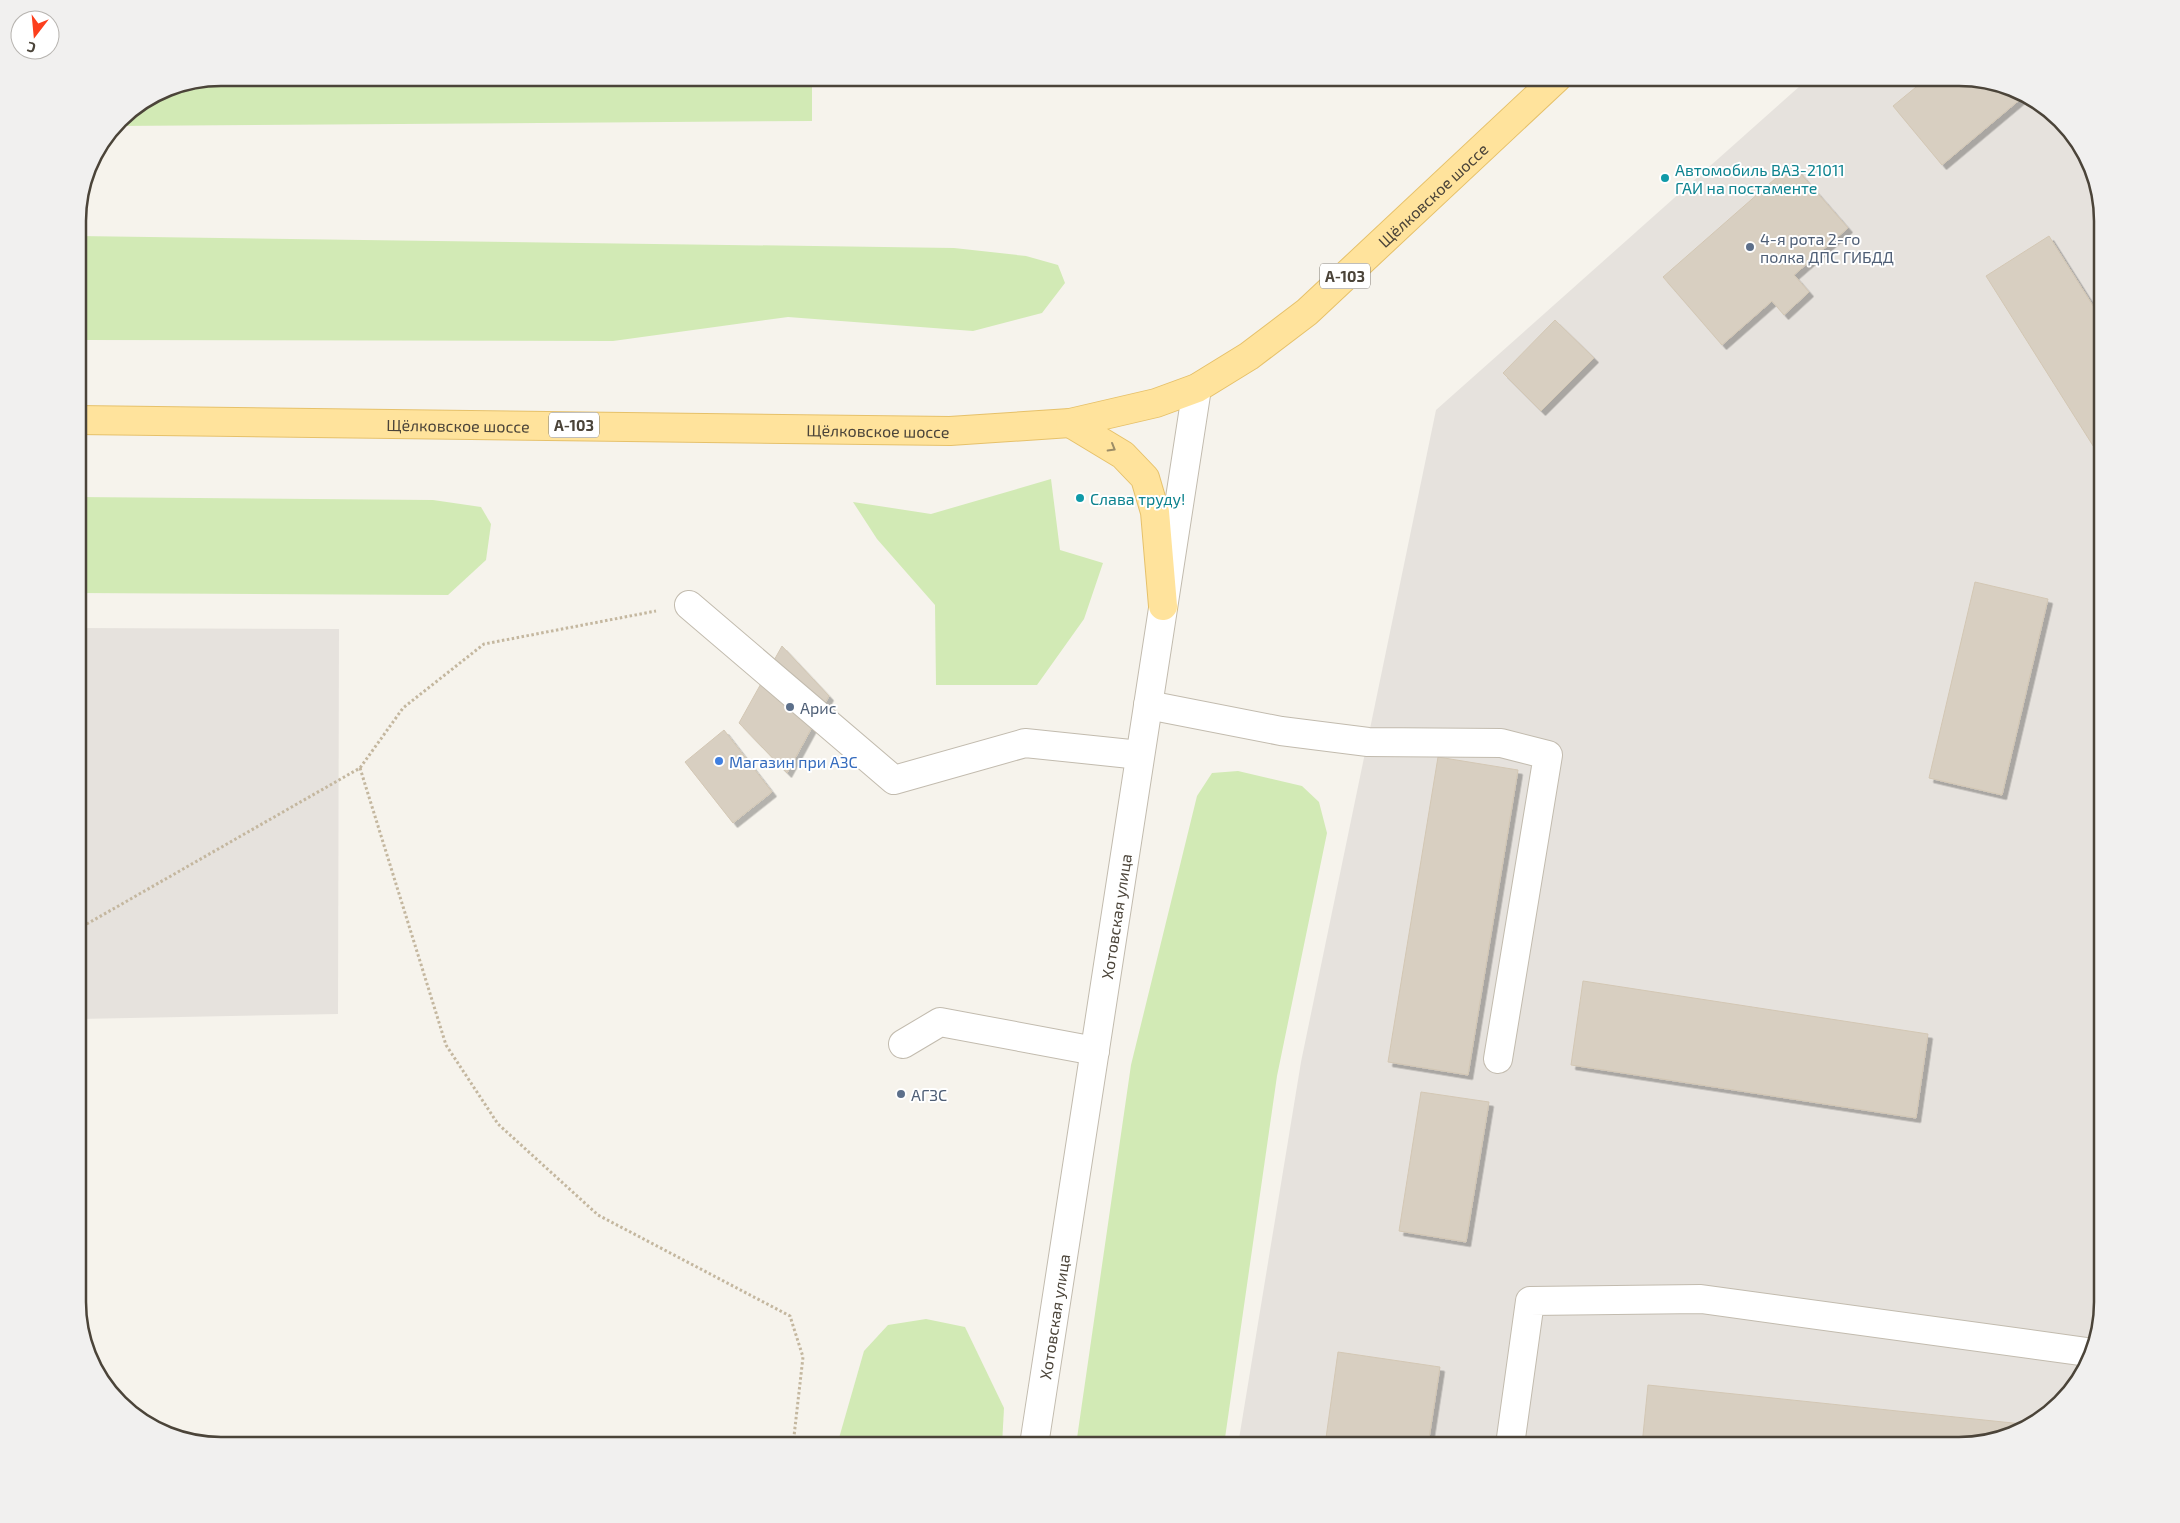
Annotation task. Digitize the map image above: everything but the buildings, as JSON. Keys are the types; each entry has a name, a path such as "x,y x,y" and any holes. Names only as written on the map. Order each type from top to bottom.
{"main road":[{"name":"Щёлковское шоссе","path":"87,420 950,431 1070,423 1156,403 1197,388 1249,356 1307,312 1548,86"},
{"path":"1070,423 1123,455 1145,478 1155,512 1163,606"}],"street":[{"name":"Хотовская улица","path":"1035,1437 1197,388"},
{"path":"689,605 894,780 1025,743 1140,755"},
{"path":"1148,705 1281,731 1368,742 1502,743 1548,755 1498,1059"},
{"path":"903,1044 940,1022 1095,1051"},
{"path":"1511,1437 1530,1301 1700,1299 2084,1352"}],"path":[{"path":"87,924 360,768 403,708 484,644 586,622 689,605"},
{"path":"360,768 446,1045 498,1124 598,1215 790,1316 803,1357 794,1437"}],"shaded area":[{"path":"1800,86 1959,86 1994,91 2018,100 2034,109 2060,132 2076,154 2089,186 2094,221 2094,1302 2089,1337 2080,1361 2071,1377 2048,1403 2026,1419 1994,1432 1959,1437 1239,1437 1301,1062 1436,410"},
{"path":"87,628 339,629 338,1014 87,1019"}],"green space":[{"path":"212,87 812,87 812,121 126,126 139,114 162,100 178,93"},
{"path":"87,236 954,248 1026,256 1058,265 1065,283 1042,313 973,331 788,317 613,341 87,340"},
{"path":"1051,479 1060,550 1103,563 1084,619 1037,685 936,685 935,605 877,539 853,502 931,514"},
{"path":"87,497 433,500 481,507 491,524 486,560 448,595 87,593"},
{"path":"1238,771 1302,786 1319,802 1327,833 1277,1076 1225,1437 1077,1437 1131,1065 1197,796 1212,773"},
{"path":"926,1319 965,1327 1004,1408 1002,1437 839,1437 864,1351 888,1325"}],"place":[{"name":"Автомобиль ВАЗ-21011 ГАИ на постаменте","path":"1665,178"},
{"name":"4-я рота 2-го полка ДПС ГИБДД","path":"1750,247"},
{"name":"Слава труду!","path":"1080,498"},
{"name":"Арис","path":"790,707"},
{"name":"Магазин при АЗС","path":"719,761"},
{"name":"АГЗС","path":"901,1094"}]}
